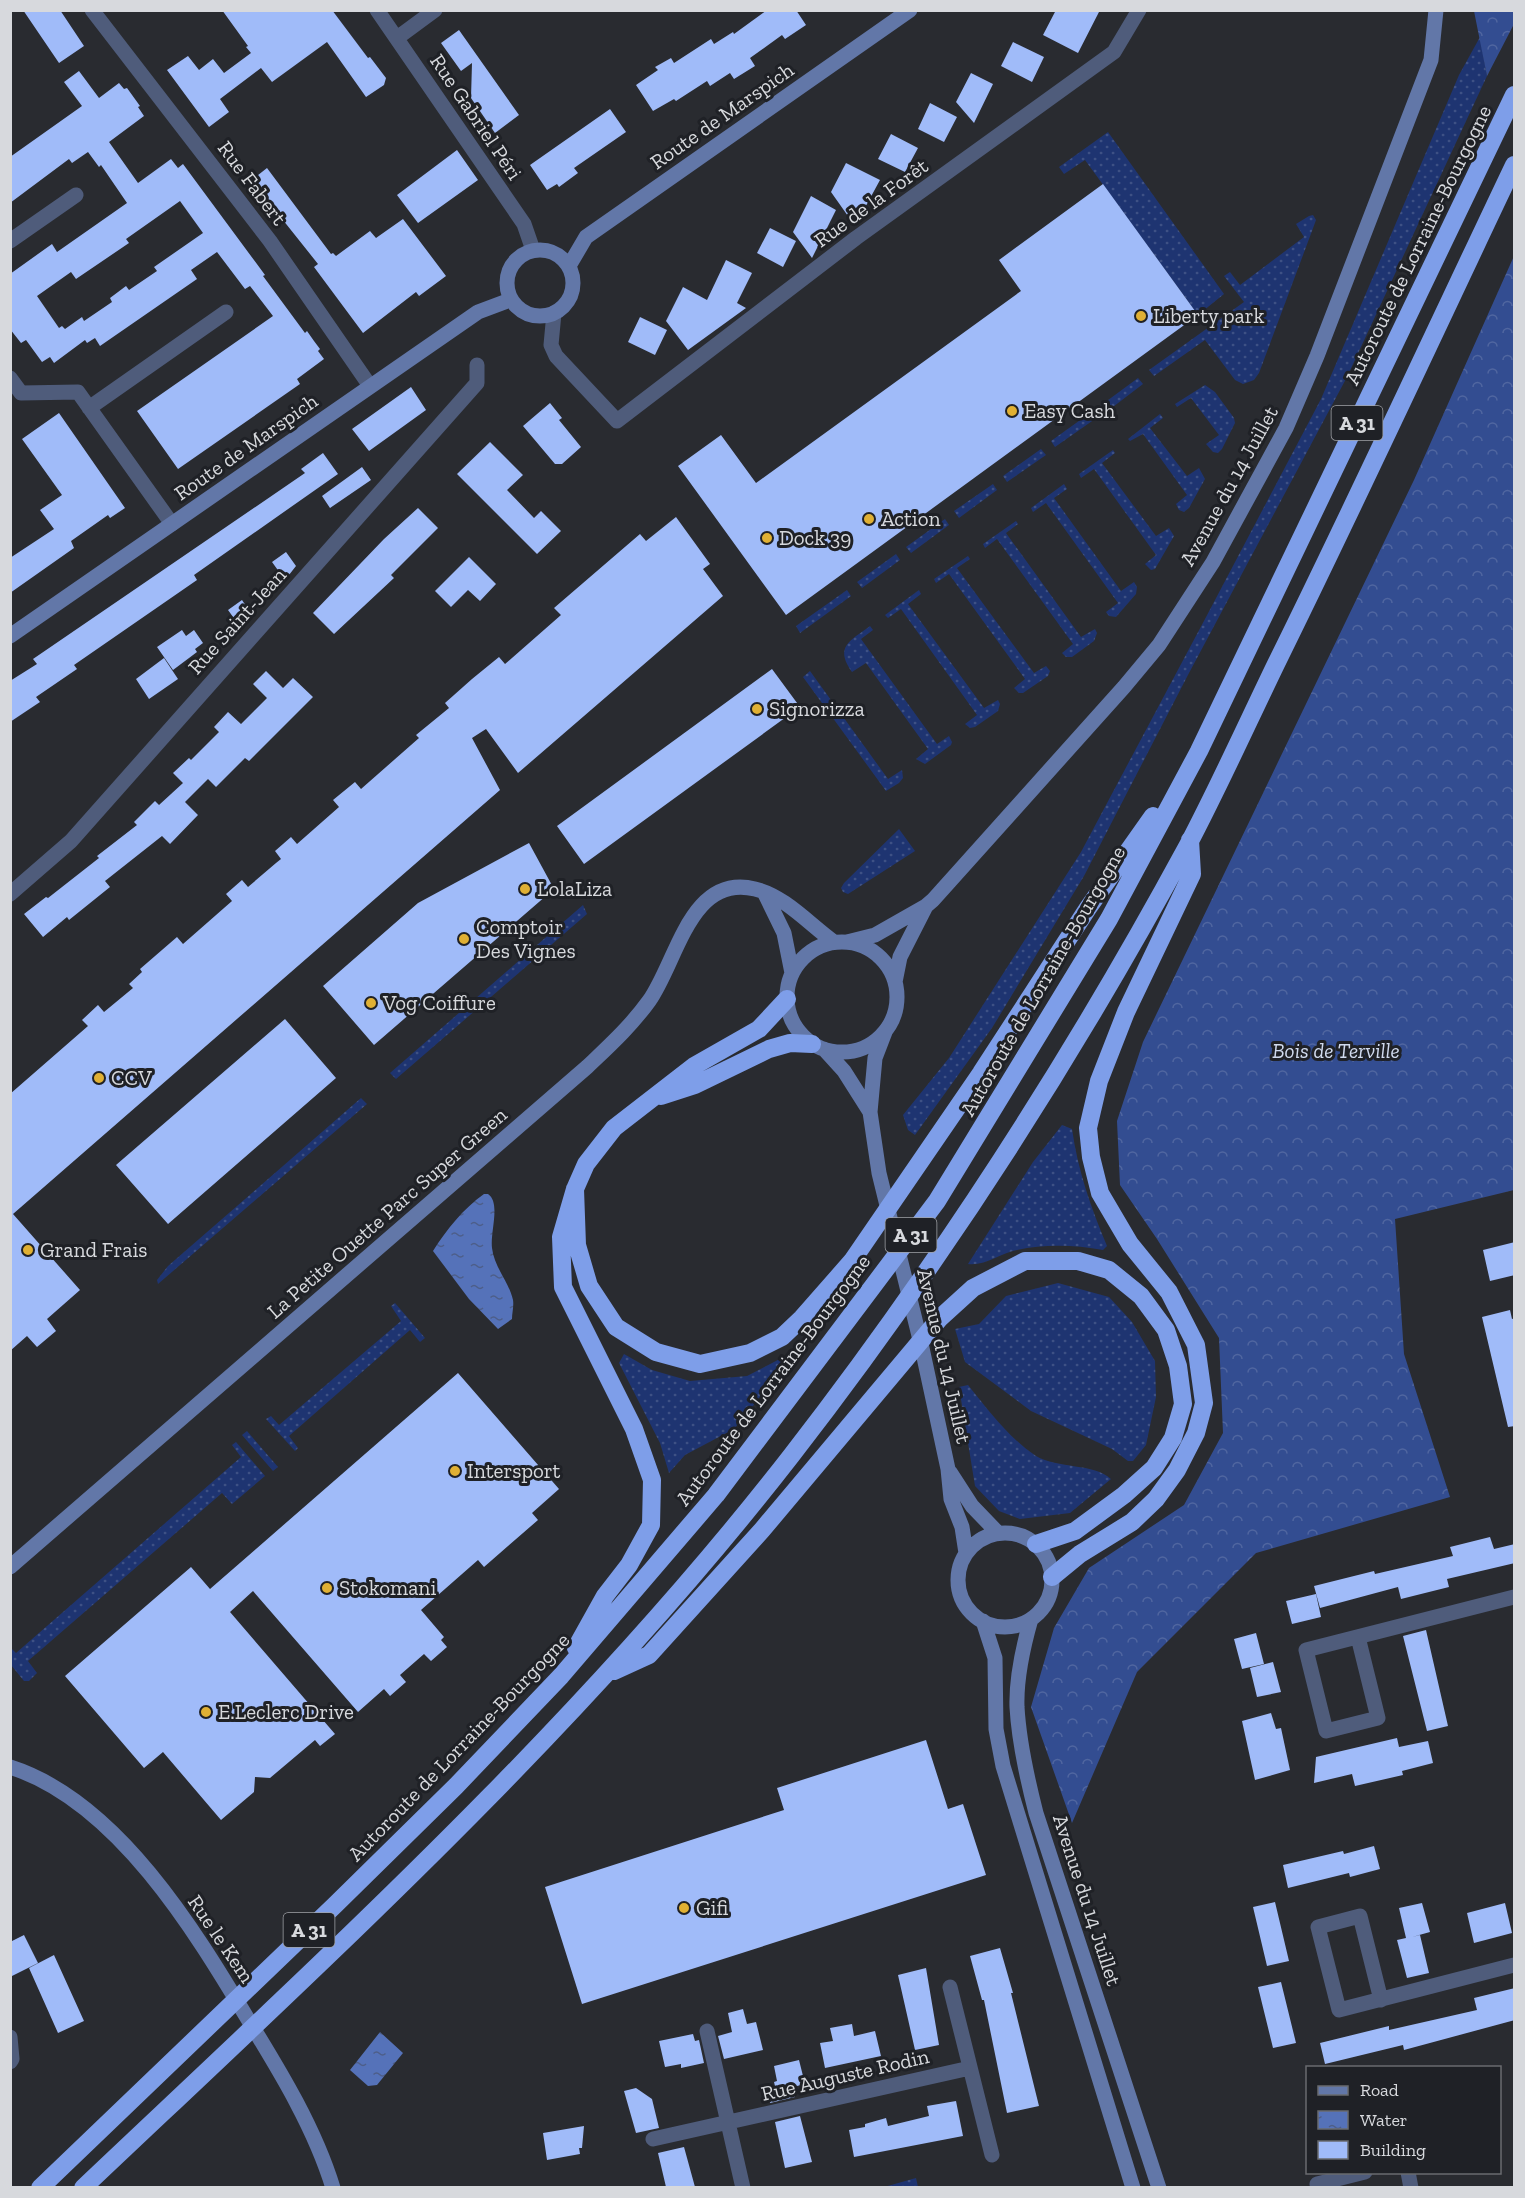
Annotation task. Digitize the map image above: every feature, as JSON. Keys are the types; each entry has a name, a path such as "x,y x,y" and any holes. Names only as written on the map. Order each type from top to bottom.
{"highway":[{"name":"Autoroute de Lorraine-Bourgogne","path":"39,2187 335,1905 456,1786 561,1676 716,1495 937,1201 1109,919 1199,751 1515,96"},
{"name":"A 31","path":"83,2187 365,1921 548,1738 609,1673 707,1561 867,1356 962,1220 1033,1111 1105,992 1190,840 1515,165"},
{"path":"575,1189 577,1245 589,1286 616,1327 656,1352 700,1364 750,1353 782,1337 802,1318 852,1261 981,1073 1088,908 1199,751"},
{"path":"1052,1577 1080,1554 1132,1522 1156,1499 1177,1470 1196,1433 1204,1403 1196,1346 1169,1292 1130,1244 1100,1193 1091,1157 1088,1128 1099,1080 1126,1012 1192,874 1190,840"},
{"path":"561,1676 605,1596 629,1565 651,1525 652,1480 634,1429 563,1287 561,1237 575,1189 586,1164 614,1128 694,1065 759,1029 787,999"},
{"path":"651,1099 695,1085 769,1049 790,1043 818,1047"},
{"path":"609,1673 649,1655 762,1530 940,1318 972,1288 1025,1261 1078,1261 1108,1270 1141,1296 1154,1313 1166,1330 1178,1366 1183,1404 1173,1438 1154,1468 1124,1495 1075,1531 1036,1544"}],"main road":[{"name":"Route de Marspich","path":"569,266 586,237 910,10"},
{"name":"Avenue du 14 Juillet","path":"896,982 900,957 926,906 1125,687 1159,645 1214,562 1286,428 1317,356 1431,60 1436,10"},
{"path":"533,250 543,250 554,252 569,266 573,277 570,298 554,314 534,317 516,308 510,300 507,291 507,274 517,259 533,250"},
{"name":"Route de Marspich","path":"10,636 478,312 510,300"},
{"name":"La Petite Ouette Parc Super Green","path":"10,1567 626,1031 651,999 686,927 701,904 723,890 753,888 779,899 840,942"},
{"path":"764,892 784,933 792,973 787,999 794,1024 818,1047 837,1052 864,1048 885,1032 892,1021 897,1008 896,982 882,959 860,945 840,942 821,946 809,953 792,973"},
{"name":"Avenue du 14 Juillet","path":"840,942 875,935 926,906"},
{"name":"Avenue du 14 Juillet","path":"885,1032 875,1058 870,1112 879,1173 922,1348 948,1469 951,1499 962,1527 966,1553"},
{"name":"Avenue du 14 Juillet","path":"818,1047 844,1071 870,1112"},
{"name":"Avenue du 14 Juillet","path":"948,1469 972,1506 998,1533"},
{"path":"998,1533 1011,1533 1036,1544 1050,1564 1052,1577 1050,1593 1043,1608 1031,1619 1008,1627 995,1626 983,1621 968,1609 962,1599 958,1575 966,1553 975,1544 998,1533"},
{"name":"Avenue du 14 Juillet","path":"1031,1619 1020,1663 1017,1705 1023,1761 1036,1813 1159,2187"},
{"name":"Avenue du 14 Juillet","path":"983,1621 994,1658 996,1729 1003,1766 1133,2187"},
{"name":"Rue le Kem","path":"10,1767 56,1789 101,1821 127,1846 151,1875 184,1918 216,1966 266,2048 325,2163 333,2187"}],"street":[{"name":"Rue Fabert","path":"92,10 270,240 370,386"},
{"name":"Rue Gabriel Péri","path":"377,10 524,224 533,250"},
{"path":"397,38 435,10"},
{"name":"Rue de la Forêt","path":"554,314 551,345 556,356 617,421 856,238 1114,52 1139,10"},
{"path":"10,241 76,195"},
{"path":"89,408 226,312"},
{"name":"Rue Saint-Jean","path":"10,894 71,841 477,383 477,365"},
{"path":"10,378 21,393 78,392 172,524"},
{"path":"1358,1637 1378,1718 1326,1731 1305,1650 1515,1598"},
{"path":"1381,2000 1360,1916 1318,1927 1339,2010 1381,2000 1515,1965"},
{"path":"950,1987 992,2155"},
{"path":"707,2031 743,2187"},
{"path":"10,2037 12,2059 10,2062"},
{"name":"Rue Auguste Rodin","path":"653,2139 970,2068"},
{"path":"1318,2187 1317,2184 1357,2174"}],"shaded area":[{"path":"1480,37 1487,76 1347,377 1084,876 992,1028 915,1135 908,1130 903,1115 949,1058 1081,852 1321,399 1459,75"},
{"path":"1108,132 1224,294 1198,315 1085,160 1064,174 1059,167"},
{"path":"1313,215 1316,220 1259,373 1254,380 1243,384 1235,380 1205,340 1154,376 1149,370 1244,302 1224,276 1230,272 1240,285 1304,237 1296,224"},
{"path":"1138,378 1143,384 1105,413 1100,406"},
{"path":"1205,385 1215,392 1234,418 1235,423 1218,453 1213,452 1206,444 1219,435 1191,398 1177,407 1175,404"},
{"path":"1090,413 1095,419 1055,447 1051,441"},
{"path":"1160,414 1163,418 1150,428 1187,476 1199,468 1205,479 1189,508 1184,512 1179,510 1176,504 1187,495 1143,434 1130,441 1128,439"},
{"path":"1041,449 1046,455 1007,482 1003,476"},
{"path":"1113,450 1115,453 1102,463 1156,536 1169,528 1174,536 1155,569 1151,570 1145,564 1156,555 1094,469 1081,478 1079,474"},
{"path":"993,484 997,490 959,518 954,511"},
{"path":"1064,484 1067,489 1054,498 1121,591 1134,582 1137,587 1136,594 1116,617 1109,616 1106,612 1118,603 1046,503 1033,512 1031,508"},
{"path":"945,519 949,525 911,553 906,547"},
{"path":"1016,521 1018,524 1006,533 1081,637 1095,629 1097,633 1094,641 1072,657 1066,657 1062,653 1073,644 997,539 985,548 983,544"},
{"path":"896,554 900,560 862,588 857,582"},
{"path":"968,556 970,559 957,568 1034,673 1046,666 1050,671 1048,676 1023,693 1019,693 1014,688 1025,679 949,574 936,583 934,579"},
{"path":"847,590 851,596 800,633 796,626"},
{"path":"919,590 921,594 908,604 984,708 998,700 1000,704 998,711 975,727 970,728 965,724 977,715 901,609 888,618 885,615"},
{"path":"870,626 873,630 861,639 937,744 949,736 952,742 925,764 916,759 928,749 866,663 852,672 844,656 847,645"},
{"path":"810,671 888,779 902,770 903,778 899,783 886,791 803,677"},
{"path":"899,829 915,851 848,894 843,892 841,888 844,883"},
{"path":"583,905 587,914 396,1079 390,1073"},
{"path":"361,1098 367,1104 158,1284 157,1280 168,1266"},
{"path":"1062,1125 1072,1129 1086,1189 1107,1246 1103,1250 1060,1246 1028,1248 981,1263 968,1264 1033,1162"},
{"path":"1058,1283 1109,1297 1132,1322 1155,1361 1156,1397 1146,1445 1133,1461 1128,1461 1112,1449 1031,1411 965,1362 955,1329 979,1324 1006,1296"},
{"path":"395,1303 425,1338 420,1342 410,1330 289,1436 298,1448 295,1451 266,1419 271,1416 279,1425 401,1321 391,1306"},
{"path":"795,1351 789,1362 734,1429 685,1455 669,1473 660,1443 619,1363 624,1354 652,1370 690,1381 747,1376"},
{"path":"968,1385 1008,1432 1036,1456 1055,1463 1095,1470 1111,1479 1070,1513 1020,1519 999,1511 975,1486 959,1387"},
{"path":"247,1431 278,1467 273,1471 242,1435"},
{"path":"236,1442 265,1476 232,1504 222,1493 28,1661 37,1673 29,1681 24,1681 11,1665 11,1648 16,1653 241,1457 232,1445"},
{"path":"916,2178 918,2187 884,2187"}],"green space":[{"path":"1474,11 1514,11 1514,24 1487,76"},
{"name":"Bois de Terville","path":"1514,256 1514,1190 1395,1219 1404,1354 1450,1497 1256,1553 1137,1672 1072,1823 1031,1707 1054,1628 1089,1568 1184,1505 1223,1433 1219,1338 1120,1185 1117,1121 1143,1042 1414,480"}],"water":[{"path":"484,1194 492,1198 494,1204 493,1255 513,1302 512,1319 498,1329 469,1299 433,1251 456,1220"},
{"path":"380,2032 403,2053 377,2085 368,2086 350,2070"}],"building":[{"path":"23,10 60,10 84,46 59,63"},
{"path":"222,10 332,10 386,78 384,85 366,97 327,42 272,82 261,68 220,99 229,112 209,127 167,70 188,56 199,70 213,59 224,73 251,53"},
{"path":"767,10 796,10 806,25 785,39 782,35 750,58 755,66 734,79 730,73 710,86 707,81 676,101 674,99 653,111 636,85 658,70 655,67 671,58 674,63 711,39 714,44 733,32 734,34"},
{"path":"1056,10 1100,10 1078,53 1043,35"},
{"path":"459,30 519,115 495,133 471,98 472,63 461,71 441,43"},
{"path":"1013,42 1044,57 1032,82 1001,66"},
{"path":"79,71 99,98 119,83 124,89 127,88 144,116 109,142 138,183 171,159 178,168 183,164 305,333 307,331 324,359 297,379 300,384 178,469 137,411 273,316 250,286 245,289 217,252 191,270 197,279 100,346 95,338 87,343 85,340 54,363 50,357 42,362 26,340 21,343 10,329 10,274 52,244 57,252 127,203 101,165 99,167 88,152 72,163 69,159 10,203 10,157 82,106 64,82","holes":["180,201 203,233 154,267 157,271 129,290 126,286 110,298 112,302 84,321 82,317 65,329 62,326 59,328 37,296 71,272 76,279 129,243 126,239"]},
{"path":"971,73 993,84 974,123 956,102"},
{"path":"930,103 957,117 944,142 918,129"},
{"path":"610,109 626,132 574,168 578,173 559,187 557,184 547,190 530,165"},
{"path":"891,134 918,148 905,172 878,159"},
{"path":"457,150 478,180 418,223 397,195"},
{"path":"846,163 880,180 855,226 831,192"},
{"path":"267,168 331,254 336,256 370,231 376,238 403,219 446,276 419,296 416,292 363,333 314,267 318,264 255,188 258,186 253,179"},
{"path":"1103,184 1198,315 786,615 678,466 721,435 756,483 1021,291 999,260"},
{"path":"811,196 836,210 812,258 793,232"},
{"path":"770,228 796,241 783,267 757,253"},
{"path":"726,260 752,273 737,303 746,308 688,350 666,321 683,287 707,300"},
{"path":"640,317 667,330 655,355 628,342"},
{"path":"411,387 426,410 369,451 352,429"},
{"path":"550,403 562,418 559,420 581,447 562,464 555,464 523,426"},
{"path":"59,413 125,508 110,518 108,515 71,541 74,548 10,593 10,558 54,529 40,510 62,495 22,439"},
{"path":"490,442 523,475 507,490 534,518 541,511 561,531 537,554 457,474"},
{"path":"323,453 338,474 194,575 197,580 74,665 77,669 36,697 40,702 10,722 10,681 37,664 33,659 305,473 301,469"},
{"path":"362,467 371,480 330,508 322,496"},
{"path":"418,508 438,528 391,575 394,578 334,634 313,613 384,539"},
{"path":"676,517 710,564 703,569 723,596 518,773 486,729 472,738 500,790 13,1214 80,1290 47,1319 56,1331 37,1347 27,1336 10,1351 10,1094 88,1026 82,1020 98,1005 104,1012 133,988 129,984 142,972 140,969 177,937 183,944 232,901 226,894 242,880 248,887 281,859 275,851 291,837 297,844 339,807 333,800 355,782 361,789 419,738 416,735 449,708 445,703 472,679 499,657 505,664 561,615 554,608 640,534 646,541"},
{"path":"286,552 296,566 285,580 272,562"},
{"path":"469,557 496,584 480,601 468,590 451,607 435,591"},
{"path":"242,600 252,615 241,628 228,610"},
{"path":"182,630 186,636 194,630 203,643 195,649 197,652 173,670 157,647"},
{"path":"164,658 178,679 149,699 136,679"},
{"path":"772,669 800,707 584,864 557,826"},
{"path":"266,671 283,688 293,678 313,697 249,761 245,758 216,787 208,779 185,802 198,815 170,844 162,836 105,881 110,887 69,920 67,917 43,937 24,914 99,858 97,856 137,825 134,822 155,801 159,805 183,783 173,773 189,758 191,760 219,732 214,727 228,712 241,724 267,698 253,684"},
{"path":"529,843 554,889 374,1045 323,986 418,903"},
{"path":"285,1019 336,1078 168,1224 116,1165"},
{"path":"1515,1242 1515,1275 1490,1281 1483,1250"},
{"path":"1510,1310 1512,1319 1515,1318 1515,1426 1508,1427 1482,1317"},
{"path":"458,1373 559,1489 532,1513 538,1520 484,1567 478,1560 421,1610 444,1637 441,1640 447,1647 431,1661 424,1654 400,1675 406,1682 390,1696 384,1689 358,1712 253,1591 230,1612 335,1734 320,1746 315,1740 270,1778 255,1777 254,1792 221,1820 163,1752 144,1768 65,1676 191,1567 210,1589"},
{"path":"1490,1537 1494,1549 1515,1544 1515,1563 1447,1579 1449,1587 1401,1599 1398,1587 1320,1608 1314,1586 1374,1571 1375,1574 1453,1556 1450,1547"},
{"path":"1316,1594 1321,1617 1292,1624 1286,1601"},
{"path":"1426,1630 1448,1726 1427,1731 1403,1636"},
{"path":"1256,1633 1264,1664 1242,1669 1234,1639"},
{"path":"1273,1662 1281,1692 1257,1697 1250,1668"},
{"path":"1271,1713 1276,1729 1281,1728 1290,1770 1255,1780 1242,1721"},
{"path":"1397,1738 1399,1747 1428,1741 1433,1763 1402,1771 1403,1775 1355,1786 1352,1774 1314,1783 1316,1757"},
{"path":"926,1740 948,1809 963,1804 986,1875 582,2004 545,1887 784,1810 777,1788"},
{"path":"1374,1846 1380,1869 1350,1877 1349,1873 1288,1888 1283,1865"},
{"path":"1275,1902 1289,1961 1267,1966 1253,1907"},
{"path":"1422,1903 1430,1932 1412,1937 1420,1935 1429,1973 1407,1978 1397,1940 1406,1938 1399,1908"},
{"path":"1505,1903 1512,1933 1474,1943 1467,1913"},
{"path":"24,1935 38,1963 10,1977 10,1942"},
{"path":"1000,1948 1013,1993 1011,1993 1039,2106 1007,2113 984,2000 982,2000 970,1956"},
{"path":"54,1955 84,2021 58,2033 29,1968"},
{"path":"926,1968 939,2045 915,2050 898,1975"},
{"path":"1281,1982 1296,2043 1273,2048 1258,1987"},
{"path":"1515,1988 1515,2020 1404,2050 1403,2045 1325,2064 1320,2043 1389,2026 1389,2030 1477,2010 1474,1998"},
{"path":"743,2009 747,2024 756,2022 763,2050 724,2059 718,2036 732,2032 728,2013"},
{"path":"852,2024 854,2036 875,2031 881,2056 825,2068 820,2043 833,2041 830,2028"},
{"path":"693,2034 695,2041 699,2040 704,2063 681,2068 681,2064 665,2067 659,2041"},
{"path":"799,2060 805,2084 793,2087 795,2097 770,2103 768,2092 776,2090 774,2082 777,2081 774,2066"},
{"path":"636,2088 652,2099 659,2128 636,2133 624,2091"},
{"path":"956,2101 963,2136 854,2157 849,2130 865,2127 865,2124 886,2118 888,2126 929,2116 927,2106"},
{"path":"800,2116 812,2162 785,2168 775,2122"},
{"path":"584,2126 582,2148 579,2148 580,2154 547,2160 543,2133"},
{"path":"684,2147 695,2187 666,2187 658,2153"}],"place":[{"name":"Liberty park","path":"1141,316"},
{"name":"Easy Cash","path":"1012,411"},
{"name":"Action","path":"869,519"},
{"name":"Dock 39","path":"767,538"},
{"name":"Signorizza","path":"757,709"},
{"name":"LolaLiza","path":"525,889"},
{"name":"Comptoir Des Vignes","path":"464,939"},
{"name":"Vog Coiffure","path":"371,1003"},
{"name":"CCV","path":"99,1078"},
{"name":"Grand Frais","path":"28,1250"},
{"name":"Intersport","path":"455,1471"},
{"name":"Stokomani","path":"327,1588"},
{"name":"E.Leclerc Drive","path":"206,1712"},
{"name":"Gifi","path":"684,1908"}]}
